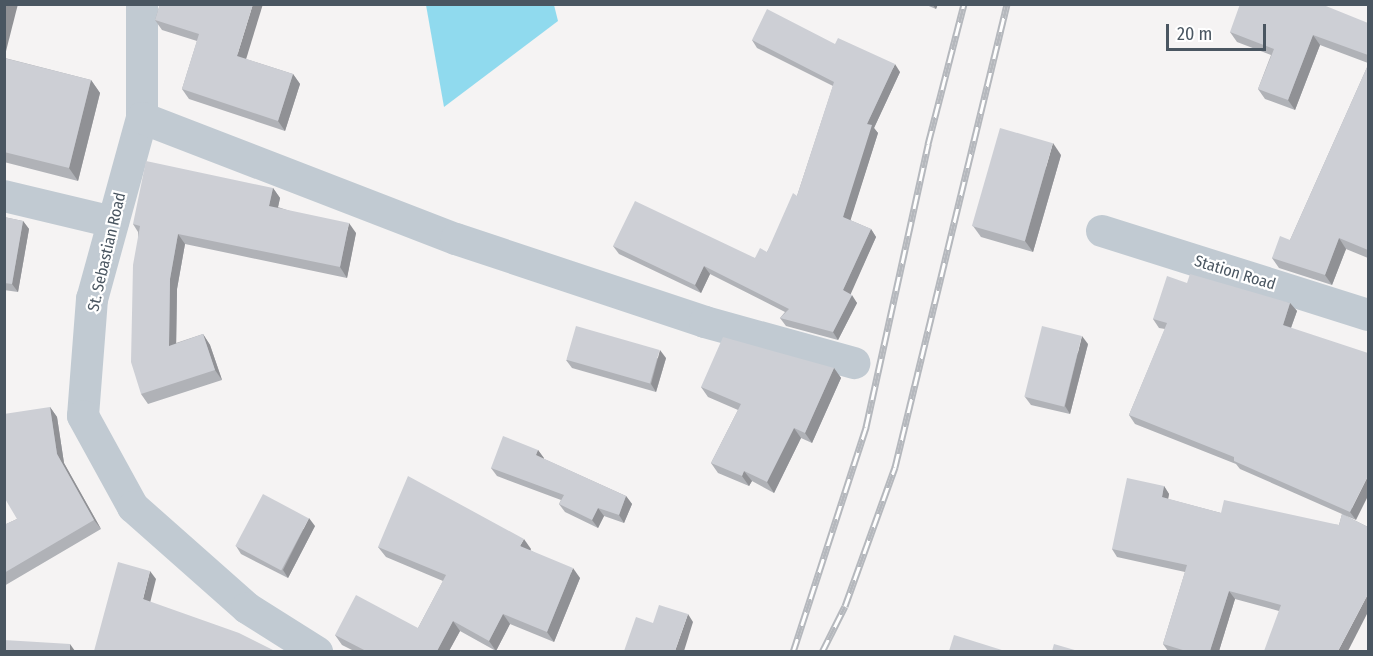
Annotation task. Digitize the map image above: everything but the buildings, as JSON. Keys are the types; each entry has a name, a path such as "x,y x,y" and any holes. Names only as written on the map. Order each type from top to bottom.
{"street":[{"name":"St. Sebastian Road","path":"142,4 142,118 92,299 83,416 133,507 247,608 317,651"},
{"path":"142,118 456,239 705,322 854,363"},
{"path":"4,196 113,222"},
{"name":"Station Road","path":"1102,231 1368,315"}],"water":[{"path":"426,5 554,5 558,21 444,107"}],"railway":[{"path":"793,652 866,427 928,144 964,4"},
{"path":"822,652 845,606 895,467 1007,4"}]}
